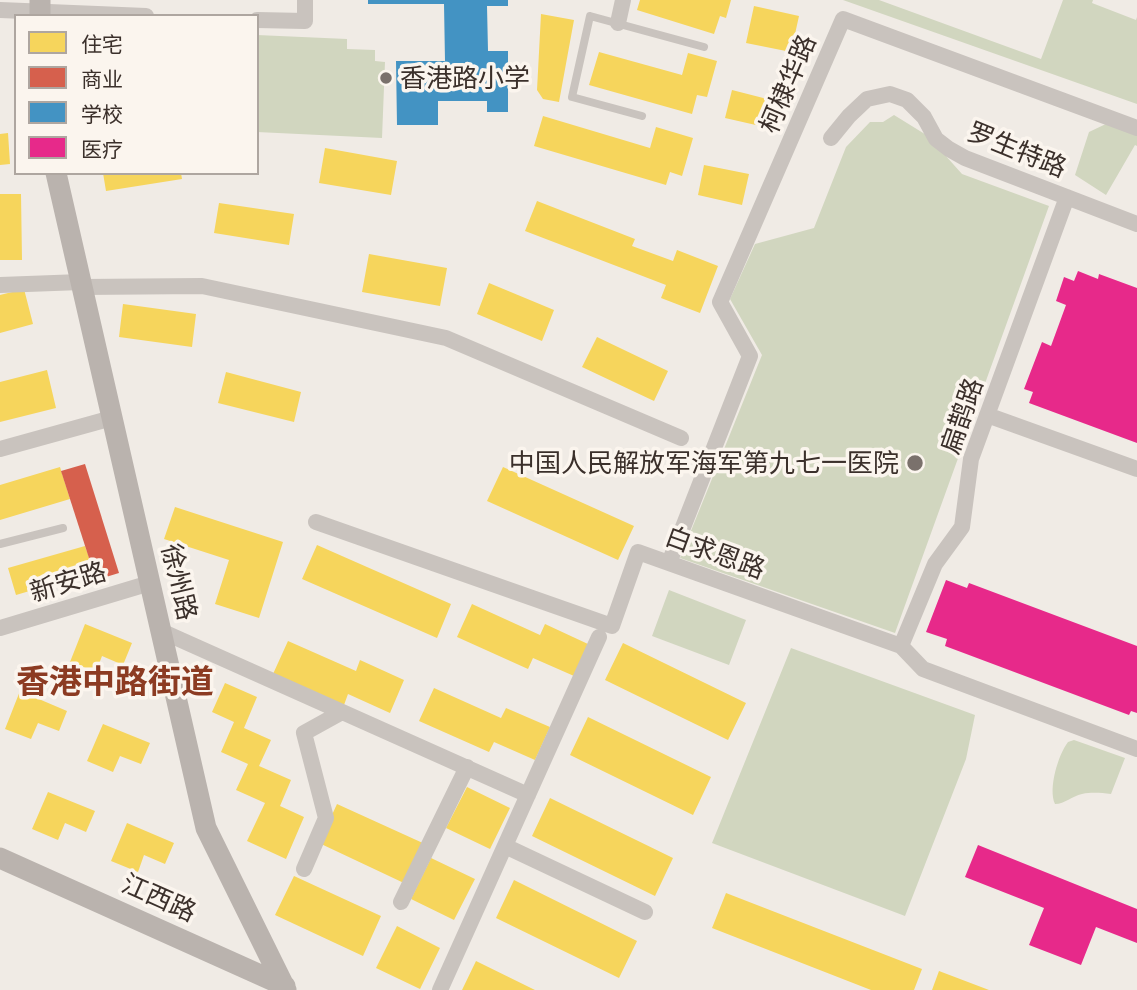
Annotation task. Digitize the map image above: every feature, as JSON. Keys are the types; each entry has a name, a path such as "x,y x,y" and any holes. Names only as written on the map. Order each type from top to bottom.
{"street":[{"path":"259,20 305,21 304,0"},
{"path":"618,23 623,0"},
{"path":"0,10 40,9 116,14"},
{"name":"柯棣华路","path":"669,563 750,356 720,302 843,19 1137,128"},
{"name":"罗生特路","path":"831,138 867,99 890,94 907,100 924,117 936,139 965,158 1137,224"},
{"name":"徐州路","path":"56,175 206,828 286,989"},
{"name":"扁鹊路","path":"901,646 935,564 962,527 971,460 1067,197"},
{"path":"0,285 202,286 446,338 681,438"},
{"path":"987,415 1137,469"},
{"path":"0,449 112,418"},
{"name":"白求恩路","path":"316,522 612,626 638,552 901,646 923,669 1137,749"},
{"name":"新安路","path":"0,628 150,583"},
{"path":"161,631 528,795"},
{"path":"440,990 598,637"},
{"path":"304,869 326,818 304,733 342,712"},
{"path":"401,902 467,767"},
{"path":"505,846 645,912"},
{"name":"江西路","path":"0,858 286,989"}],"lane":[{"path":"642,116 572,97 590,16 704,47"},
{"path":"0,544 63,528"}],"green space":[{"path":"843,0 879,0 1041,59 1063,0 1093,0 1092,3 1136,20 1137,17 1137,104"},
{"path":"259,35 347,39 347,49 375,50 375,61 385,62 382,138 259,132"},
{"path":"894,115 928,136 962,174 1049,206 895,633 680,558 762,355 730,299 755,244 814,228 846,147 870,122 883,122"},
{"path":"1108,123 1137,134 1137,146 1135,145 1106,195 1075,175 1089,132"},
{"path":"669,590 746,620 729,665 652,636"},
{"path":"791,648 975,715 966,759 905,916 712,843"},
{"path":"1074,740 1125,758 1111,794 1082,794 1055,804 1053,781 1058,763 1068,742"}],"building: 住宅":[{"path":"640,0 731,0 726,18 720,16 714,34 637,10"},
{"path":"754,6 799,16 791,52 746,43"},
{"path":"541,14 574,20 559,102 543,99 537,90"},
{"path":"599,52 682,75 688,53 717,61 707,97 697,95 692,114 589,85"},
{"path":"732,90 775,101 769,128 725,118"},
{"path":"543,116 650,148 656,127 693,138 682,176 670,172 666,185 534,146"},
{"path":"8,133 10,164 0,165 0,134"},
{"path":"325,148 397,161 391,195 319,183"},
{"path":"704,165 749,174 742,205 698,195"},
{"path":"103,175 181,175 182,179 106,191"},
{"path":"0,194 21,194 22,260 0,260"},
{"path":"537,201 635,239 632,246 673,261 677,250 718,266 700,313 661,298 666,285 525,231"},
{"path":"219,203 294,214 289,245 214,233"},
{"path":"369,254 447,268 440,306 362,292"},
{"path":"489,283 554,310 542,341 477,314"},
{"path":"24,289 33,324 0,333 0,295"},
{"path":"123,304 196,314 192,347 119,337"},
{"path":"597,337 668,371 654,401 582,367"},
{"path":"47,370 56,408 0,422 0,382"},
{"path":"226,372 301,392 294,422 218,403"},
{"path":"60,467 70,499 0,520 0,485"},
{"path":"503,467 634,526 618,560 487,501"},
{"path":"175,507 283,542 259,618 215,604 229,560 164,539"},
{"path":"317,545 451,604 437,638 302,579"},
{"path":"85,546 94,572 16,595 8,568"},
{"path":"472,604 540,635 545,624 588,644 574,676 533,658 528,669 457,637"},
{"path":"85,624 132,643 123,665 102,656 96,672 70,662"},
{"path":"288,641 356,671 360,660 404,680 390,713 348,694 344,705 273,674"},
{"path":"623,643 746,703 728,740 605,680"},
{"path":"225,683 257,697 244,728 271,740 259,766 291,780 280,806 304,817 286,859 247,841 265,803 236,790 248,764 221,752 234,722 212,712"},
{"path":"434,688 501,718 506,708 550,727 535,760 494,742 489,752 419,721"},
{"path":"20,691 67,711 59,731 38,723 31,739 5,729"},
{"path":"588,717 711,777 693,815 570,755"},
{"path":"103,724 150,743 141,764 120,756 113,772 87,761"},
{"path":"467,787 510,808 490,849 446,828"},
{"path":"48,792 95,811 86,832 65,823 58,840 32,829"},
{"path":"550,798 673,858 655,896 532,836"},
{"path":"337,804 425,844 406,884 319,843"},
{"path":"127,823 174,843 165,864 144,855 138,872 111,861"},
{"path":"431,858 475,879 454,920 411,899"},
{"path":"294,876 381,916 363,956 275,915"},
{"path":"514,880 637,941 619,978 496,918"},
{"path":"726,893 922,969 914,990 871,990 712,928"},
{"path":"397,926 440,948 420,989 376,968"},
{"path":"476,961 535,990 462,990"},
{"path":"939,971 989,990 932,990"}],"building: 商业":[{"path":"85,464 119,573 96,580 61,471"}],"building: 学校":[{"path":"368,0 508,0 508,6 487,6 488,51 508,51 508,112 487,112 487,101 438,101 438,125 397,125 396,61 445,61 444,4 368,4"}],"building: 医疗":[{"path":"1078,271 1098,279 1099,274 1137,288 1137,443 1029,403 1033,392 1024,389 1042,342 1051,346 1066,305 1056,301 1064,277 1074,281"},
{"path":"946,580 967,588 969,583 1137,646 1137,713 1131,711 1129,715 945,646 947,639 926,632"},
{"path":"978,845 1137,909 1137,943 1096,927 1081,965 1029,945 1044,908 965,877"}],"place":[{"name":"香港路小学","path":"386,78"},
{"name":"中国人民解放军海军第九七一医院","path":"915,463"}],"district":[{"name":"香港中路街道","path":"115,682"}]}
